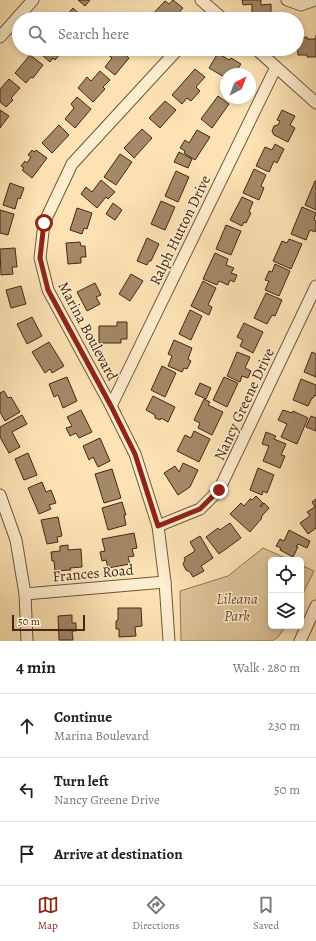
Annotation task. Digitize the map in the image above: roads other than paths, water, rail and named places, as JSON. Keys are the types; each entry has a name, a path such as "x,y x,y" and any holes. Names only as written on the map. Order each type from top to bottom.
{"street":[{"path":"22,12 33,0"},
{"path":"287,0 301,5 315,0"},
{"path":"207,4 215,12"},
{"path":"0,37 12,24"},
{"name":"Marina Boulevard","path":"169,641 158,526 135,454 111,406 48,290 40,258 44,223 72,164 172,56"},
{"path":"264,56 316,103"},
{"name":"Ralph Hutton Drive","path":"111,406 276,67"},
{"name":"Nancy Greene Drive","path":"158,526 200,509 219,490 316,286"},
{"path":"0,495 16,540 25,594 27,641"},
{"name":"Frances Road","path":"25,594 164,582"},
{"path":"300,641 316,606"}],"park label":[{"name":"Lileana Park","path":"237,608"}]}
